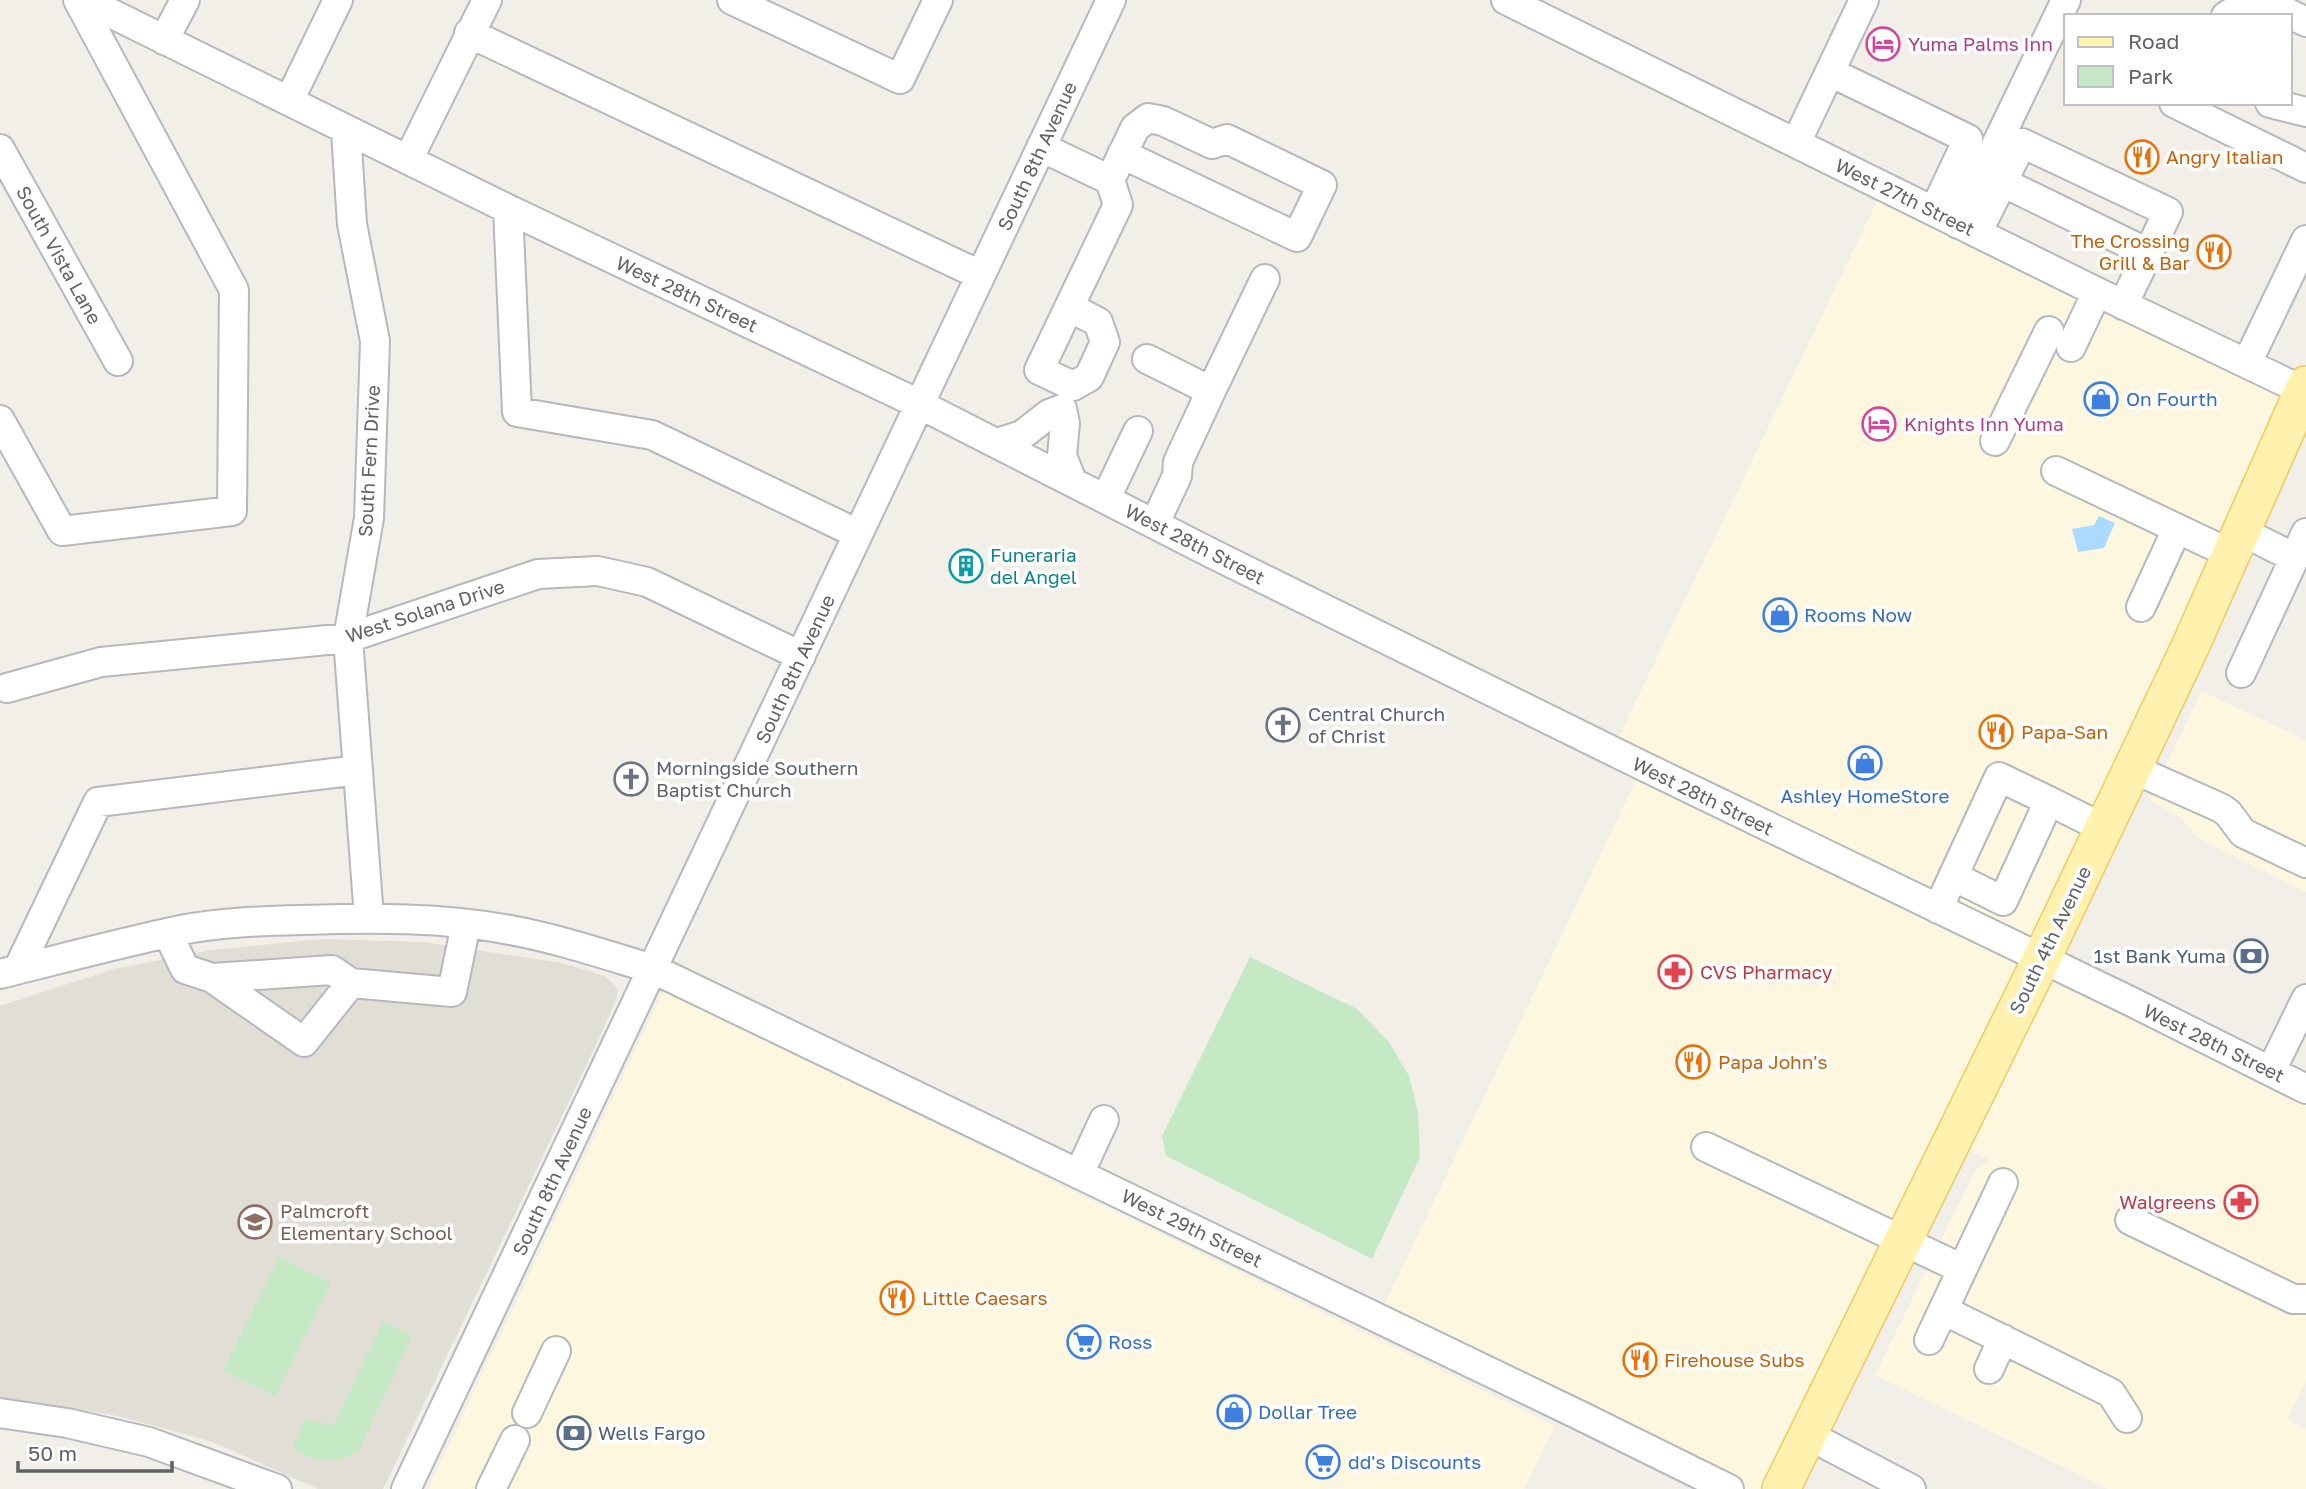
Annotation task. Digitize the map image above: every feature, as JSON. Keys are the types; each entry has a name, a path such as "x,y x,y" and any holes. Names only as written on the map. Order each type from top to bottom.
{"main road":[{"name":"South 4th Avenue","path":"1782,1489 2042,958 2190,647 2305,389"}],"street":[{"path":"0,420 62,531 232,511 234,290 78,0"},
{"name":"West 28th Street","path":"84,0 346,131 919,404 1643,766 2042,958 2306,1089"},
{"path":"164,40 185,0"},
{"path":"289,102 338,0"},
{"path":"408,160 487,0"},
{"path":"732,0 900,79 938,0"},
{"name":"South 8th Avenue","path":"405,1489 1111,0"},
{"name":"West 27th Street","path":"1506,0 2097,292 2305,389"},
{"path":"1796,143 1864,0"},
{"path":"1956,223 2056,46 2066,0"},
{"path":"2262,0 2290,14"},
{"path":"2229,14 2236,10 2254,14"},
{"path":"470,33 980,275"},
{"path":"1830,72 1968,139 1956,223"},
{"path":"2178,105 2306,168"},
{"path":"2273,105 2300,108"},
{"path":"1072,481 1062,456 1067,398 1039,370 1118,205 1110,180 1122,154 1135,128 1148,118 1163,121 1212,144 1227,139 1322,185 1297,237 1122,154"},
{"name":"South Fern Drive","path":"346,131 352,224 375,341 369,518 348,638 369,918"},
{"path":"1956,223 2002,182 2022,143 2168,212 2123,304"},
{"path":"1041,147 1110,180"},
{"name":"South Vista Lane","path":"0,149 118,362"},
{"path":"2002,182 2148,253"},
{"path":"508,209 517,412 652,435 858,534"},
{"path":"2247,363 2306,240"},
{"path":"1155,523 1177,476 1178,462 1265,279"},
{"path":"1995,441 2060,339 2097,292"},
{"path":"996,443 1021,435 1049,414 1088,376 1105,342 1098,322 1069,307"},
{"path":"1147,359 1211,391"},
{"path":"1106,498 1138,431"},
{"path":"2056,471 2177,529 2236,542 2300,545 2241,673"},
{"path":"2141,607 2177,529"},
{"name":"West Solana Drive","path":"2,689 101,662 348,638 538,574 598,571 647,582 801,656"},
{"path":"2131,768 2221,808 2244,833 2306,863"},
{"path":"9,972 99,802 358,770"},
{"path":"1938,909 1999,776 2103,828"},
{"path":"1953,876 2003,901 2049,801"},
{"name":"West 29th Street","path":"9,972 123,942 183,930 258,921 369,918 466,924 566,942 653,970 1729,1489"},
{"path":"212,978 332,970 351,983 452,992 466,924"},
{"path":"168,934 184,969 212,978 304,1042 351,983"},
{"path":"2271,1071 2306,999"},
{"path":"1079,1174 1104,1120"},
{"path":"1706,1147 1962,1269"},
{"path":"1929,1340 2003,1183"},
{"path":"2130,1220 2293,1299 2306,1299"},
{"path":"1943,1310 2111,1392 2127,1418"},
{"path":"1989,1369 2003,1339"},
{"path":"527,1413 556,1351"},
{"path":"0,1413 67,1423 149,1442 277,1489"},
{"path":"1808,1435 1911,1489"},
{"path":"491,1489 514,1440"}],"shaded area":[{"path":"1884,187 2303,391 2042,958 2306,1089 2306,1382 2287,1419 2306,1429 2306,1489 2108,1489 1875,1375 1976,1169 1990,1160 1953,1141 1781,1489 1729,1489 1378,1318 1643,766 1612,751"},
{"path":"2201,691 2306,740 2306,892 2196,837 2182,818 2150,801"},
{"name":"Palmcroft Elementary School","path":"321,939 423,942 562,963 605,976 617,990 617,998 595,1047 383,1489 318,1489 213,1442 118,1416 0,1397 0,1006 114,969 212,950"},
{"path":"663,991 1555,1426 1524,1489 428,1489"}],"green space":[{"path":"1250,957 1357,1009 1389,1042 1409,1076 1418,1112 1420,1157 1372,1259 1166,1156 1162,1136"},
{"path":"279,1257 331,1283 275,1396 223,1371"},
{"path":"383,1322 412,1335 359,1451 342,1458 327,1460 295,1450 293,1446 305,1419 333,1426"}],"water":[{"path":"2099,516 2115,523 2104,548 2078,552 2072,529 2094,525"}],"place":[{"name":"Yuma Palms Inn","path":"1883,44"},
{"name":"Angry Italian","path":"2142,157"},
{"name":"The Crossing Grill & Bar","path":"2214,252"},
{"name":"On Fourth","path":"2101,399"},
{"name":"Knights Inn Yuma","path":"1879,424"},
{"name":"Funeraria del Angel","path":"966,566"},
{"name":"Rooms Now","path":"1780,615"},
{"name":"Central Church of Christ","path":"1283,725"},
{"name":"Papa-San","path":"1996,732"},
{"name":"Ashley HomeStore","path":"1865,763"},
{"name":"Morningside Southern Baptist Church","path":"631,779"},
{"name":"1st Bank Yuma","path":"2251,956"},
{"name":"CVS Pharmacy","path":"1675,972"},
{"name":"Papa John's","path":"1693,1062"},
{"name":"Walgreens","path":"2241,1202"},
{"name":"Palmcroft Elementary School","path":"255,1222"},
{"name":"Little Caesars","path":"897,1298"},
{"name":"Ross","path":"1084,1342"},
{"name":"Firehouse Subs","path":"1640,1360"},
{"name":"Dollar Tree","path":"1234,1412"},
{"name":"Wells Fargo","path":"574,1433"},
{"name":"dd's Discounts","path":"1323,1462"}]}
